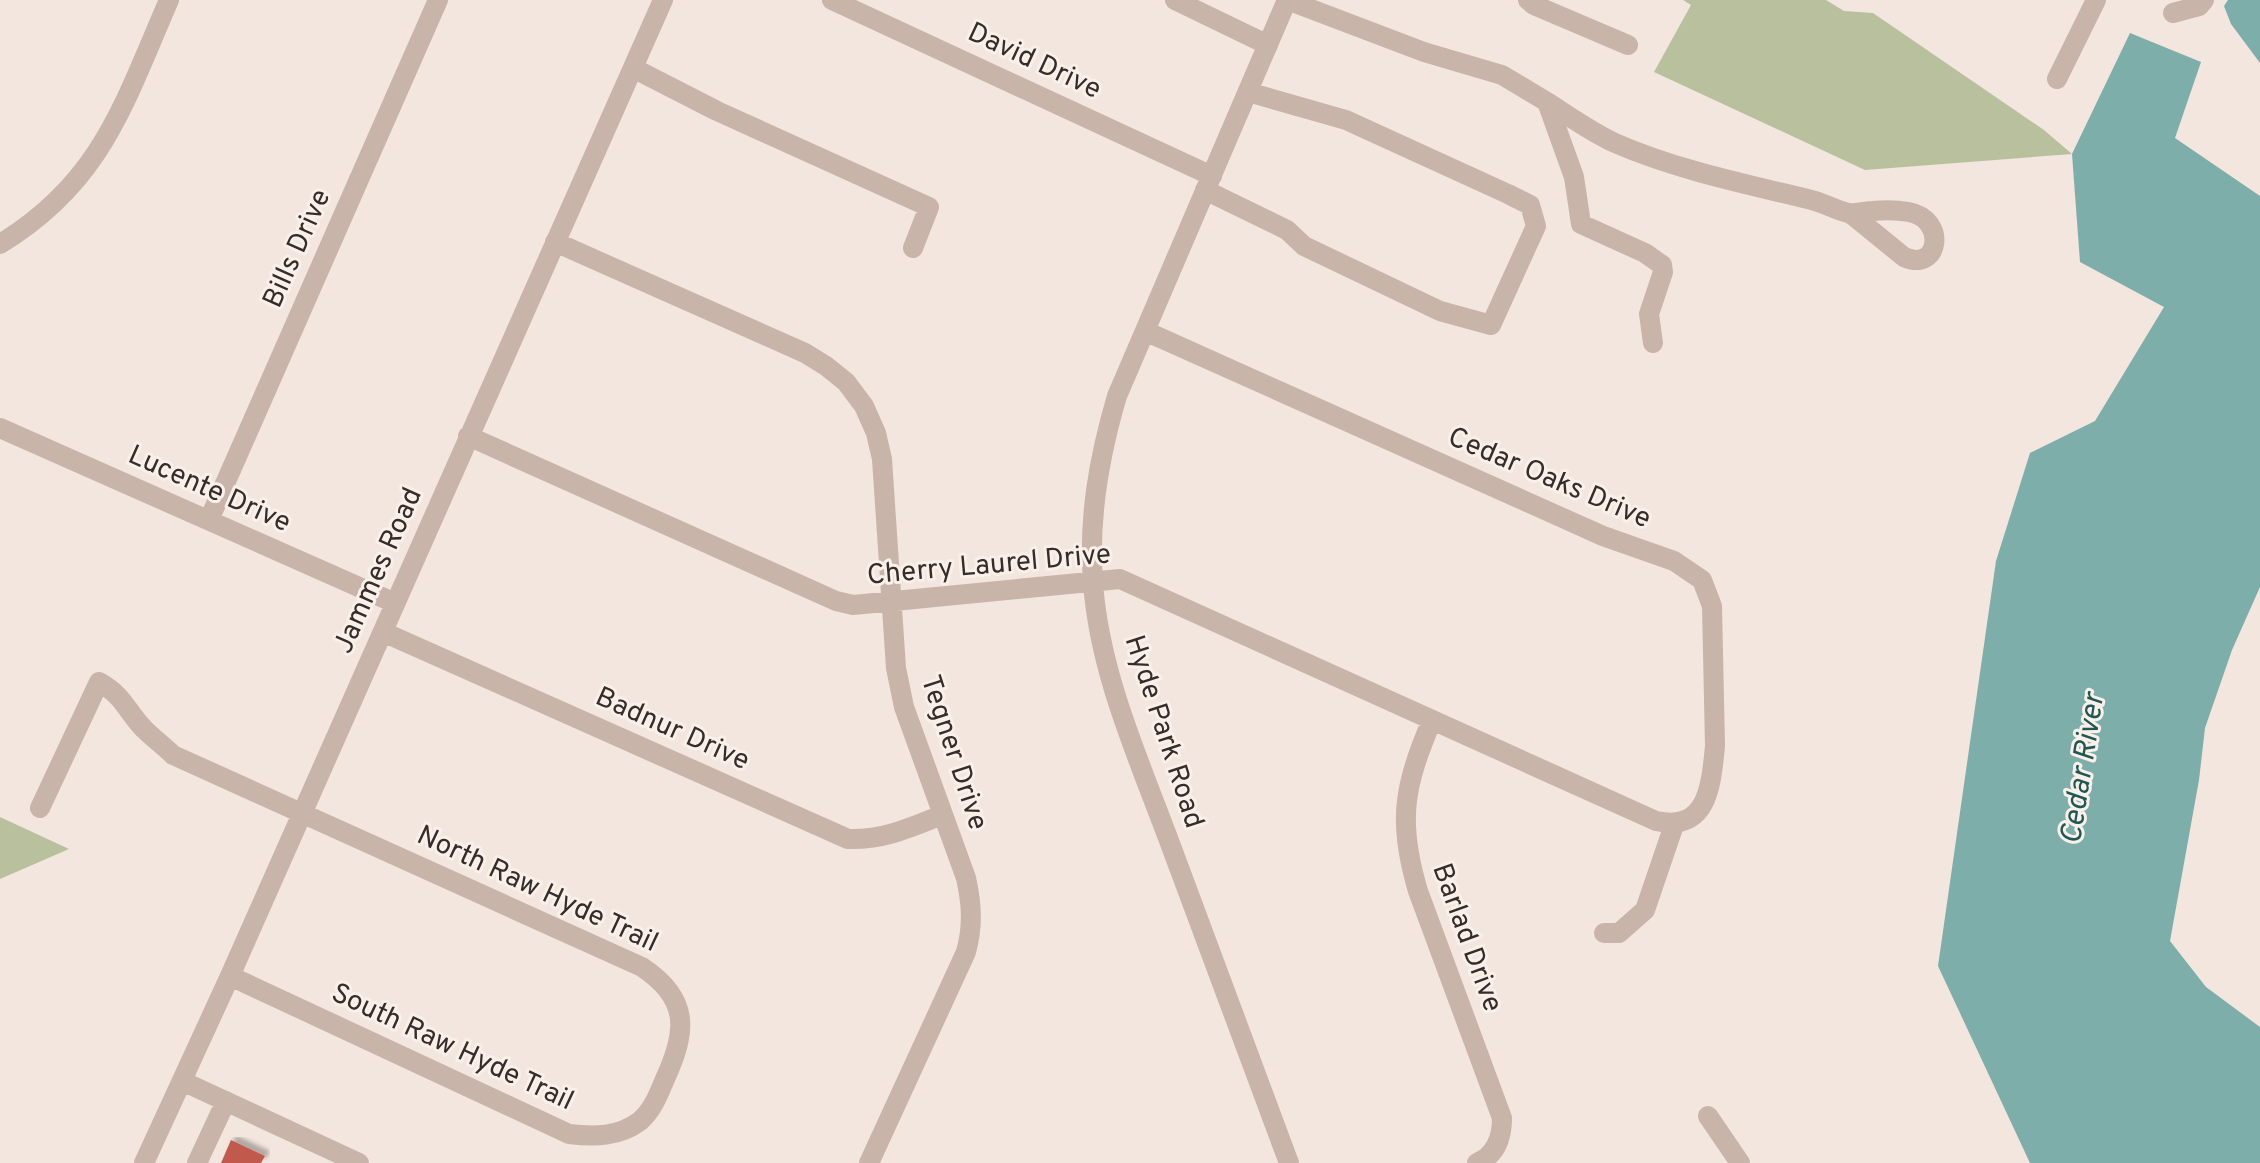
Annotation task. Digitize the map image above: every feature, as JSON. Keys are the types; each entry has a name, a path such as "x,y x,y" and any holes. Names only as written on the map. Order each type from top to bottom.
{"street":[{"path":"0,244 46,212 72,186 96,155 114,124 169,0"},
{"name":"Bills Drive","path":"209,520 438,0"},
{"name":"Jammes Road","path":"144,1163 303,813 663,0"},
{"name":"David Drive","path":"832,0 1209,183 1287,230 1304,246 1440,311 1491,325 1536,226 1530,205 1346,120 1248,92"},
{"path":"1175,0 1268,45"},
{"path":"1287,0 1424,52 1502,75 1615,143 1680,166 1812,199 1850,213"},
{"name":"Hyde Park Road","path":"1287,0 1117,396 1095,488 1093,582 1105,655 1117,702 1289,1163"},
{"path":"1528,0 1628,45"},
{"path":"2057,79 2096,0"},
{"path":"2173,13 2199,6 2204,0"},
{"path":"633,68 717,111 929,207 913,248"},
{"path":"1547,102 1574,177 1581,224 1645,253 1662,265 1663,272 1649,314 1653,343"},
{"name":"Tegner Drive","path":"555,242 805,353 846,382 864,406 876,433 882,459 896,668 904,707 966,878 972,905 971,933 966,952 869,1163"},
{"name":"Cedar Oaks Drive","path":"1145,331 1603,536 1674,561 1702,580 1712,606 1715,746 1713,768 1703,805 1682,823 1645,910 1619,933 1604,933"},
{"name":"Lucente Drive","path":"0,428 395,603"},
{"name":"Cherry Laurel Drive","path":"468,436 836,601 853,605 1120,579 1656,821 1682,823"},
{"name":"Badnur Drive","path":"383,632 848,839 870,840 892,835 942,815"},
{"name":"North Raw Hyde Trail","path":"40,808 99,682 114,690 142,727 173,755 642,967 659,979 671,994 681,1019 681,1040 670,1067"},
{"name":"Barlad Drive","path":"1432,720 1413,765 1404,828 1409,863 1418,891 1502,1118 1502,1133 1494,1150 1477,1163"},
{"name":"South Raw Hyde Trail","path":"230,976 569,1134 597,1137 619,1132 640,1120 654,1103 670,1067"},
{"path":"182,1081 359,1163"},
{"path":"197,1163 226,1101"},
{"path":"1708,1116 1740,1163"}],"green space":[{"path":"1683,0 1826,0 1844,11 1873,13 2044,130 2072,154 1865,170 1654,72 1691,5"},
{"path":"0,817 69,849 0,879"}],"water":[{"path":"2228,0 2260,0 2260,63 2231,24 2224,6"},
{"name":"Cedar River","path":"2130,33 2201,62 2175,138 2260,196 2260,587 2232,650 2205,728 2199,780 2170,941 2206,987 2260,1027 2260,1163 2030,1163 1938,966 1996,561 2030,453 2095,421 2164,307 2080,262 2072,154"}],"building":[{"path":"231,1140 265,1156 261,1163 221,1163"}]}
